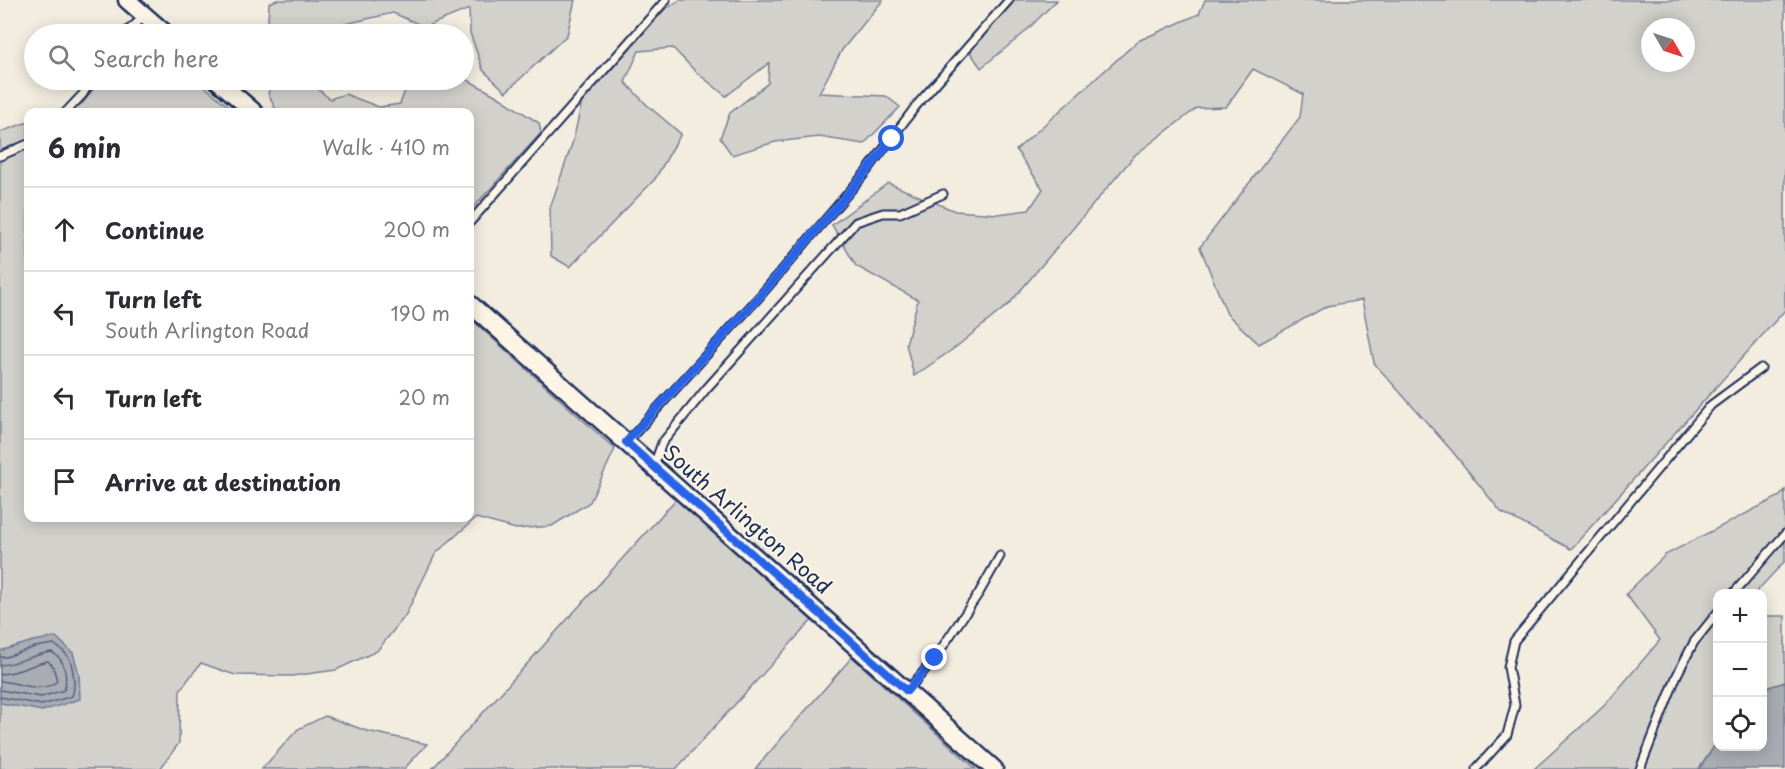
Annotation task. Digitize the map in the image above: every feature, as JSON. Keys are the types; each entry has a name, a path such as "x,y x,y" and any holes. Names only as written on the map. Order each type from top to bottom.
{"street":[{"path":"127,0 154,24"},
{"path":"229,90 249,108"},
{"name":"South Arlington Road","path":"474,308 994,769"}],"lane":[{"path":"474,217 666,0"},
{"path":"626,442 767,287 867,171 916,106 1009,0"},
{"path":"136,24 145,16"},
{"path":"70,108 85,90"},
{"path":"0,156 24,146"},
{"path":"653,468 663,443 706,388 856,222 883,213 900,213 943,194"},
{"path":"1476,769 1507,735 1515,705 1508,667 1514,641 1711,405 1761,368"},
{"path":"1737,589 1785,534"},
{"path":"907,691 935,658 979,593 1000,556"},
{"path":"1640,769 1677,675 1694,642 1713,618"}],"shaded area":[{"path":"277,0 575,0 567,35 506,92 483,70 474,44 474,24 470,24 469,9 432,24 418,24 393,13 345,24 269,24 269,3"},
{"path":"680,0 883,0 842,50 819,93 886,96 900,107 864,144 819,137 775,142 732,155 720,138 730,113 768,83 769,63 726,96 695,71 673,48 639,51 625,82 647,105 681,134 655,179 570,267 551,256 550,208 573,141 582,102 665,9"},
{"path":"1011,0 1057,0 1023,34 981,68 970,52"},
{"path":"1205,0 1785,0 1785,310 1571,549 1501,512 1452,451 1374,363 1362,300 1327,306 1259,344 1227,314 1200,247 1300,117 1303,94 1253,69 1226,107 1197,108 1135,155 1009,304 956,347 914,376 906,344 918,300 856,266 832,225 888,183 955,211 998,214 1029,210 1043,189 1016,150 1138,41 1199,14"},
{"path":"474,83 539,123 541,133 474,207 474,108 275,108 268,93 270,90 319,90 330,99 345,94 379,107 400,104 405,90 474,90"},
{"path":"93,90 209,90 230,108 68,108 83,103"},
{"path":"24,123 24,522 471,522 436,553 405,616 377,651 336,670 292,676 235,675 201,663 180,690 179,743 160,769 0,769 0,132"},
{"path":"474,322 615,449 590,502 552,526 516,529 476,518 474,520"},
{"path":"1785,490 1785,561 1759,589 1713,589 1713,748 1699,769 1534,769 1604,706 1660,640 1626,594 1665,555 1780,496"},
{"path":"678,497 813,619 676,769 432,769"},
{"path":"1767,616 1785,616 1785,682 1767,688"},
{"path":"852,657 976,769 755,769"},
{"path":"325,716 367,731 427,744 404,769 262,769 298,729"}],"water":[{"path":"56,637 73,653 79,674 80,699 42,711 0,703 0,651"},
{"path":"1785,682 1785,769 1699,769 1713,748 1713,751 1767,751 1767,688"}],"route":[{"path":"892,139 760,296 626,442 907,691 935,658"}]}
